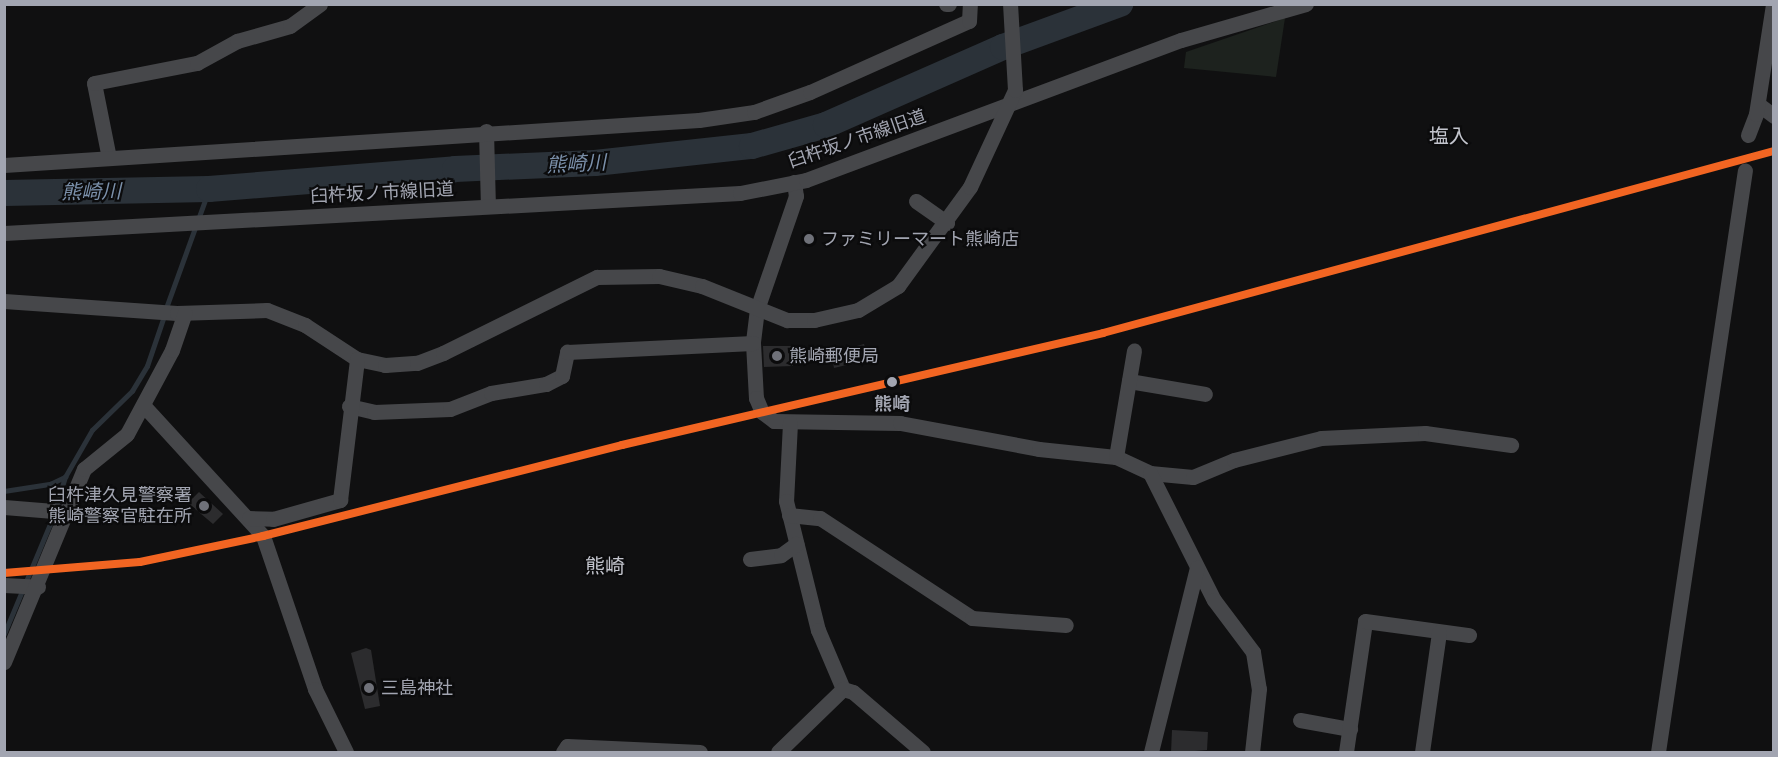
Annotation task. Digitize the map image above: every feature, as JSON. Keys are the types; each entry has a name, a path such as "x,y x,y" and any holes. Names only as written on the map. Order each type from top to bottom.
{"street":[{"path":"109,158 94,83 197,63 237,41 290,26 320,4"},
{"path":"4,165 699,120 754,112 810,92 969,21 970,4"},
{"path":"4,301 181,313 267,310 305,325 357,359 385,365 417,363 597,277 659,276 702,286 757,309 801,321 872,305 898,286 944,221 1009,106 1015,90 1010,4"},
{"name":"臼杵坂ノ市線旧道","path":"4,233 177,224 488,202 740,193 794,182 1009,106 1181,40 1306,4"},
{"path":"1748,135 1758,104 1773,4"},
{"path":"1758,104 1773,117"},
{"path":"486,133 488,202"},
{"path":"1658,753 1745,170"},
{"path":"794,182 796,196 757,309 753,343 758,405 768,418 790,423 900,423 1039,449 1116,457 1150,473 1193,477 1234,460 1321,438 1425,433 1511,444"},
{"path":"916,201 944,221"},
{"path":"4,662 23,586 59,509 84,469 127,434 144,406 181,313"},
{"path":"349,406 375,412 450,410 491,393 546,384 562,376 567,352 753,343"},
{"path":"1116,457 1134,351"},
{"path":"249,518 273,519 340,500 349,406 357,359"},
{"path":"1129,381 1205,394"},
{"path":"144,406 249,518 263,536 315,689 346,753"},
{"path":"790,423 789,515 818,630 843,689"},
{"path":"1150,473 1197,568 1256,661 1259,689 1252,753"},
{"path":"4,507 59,509"},
{"path":"789,515 820,518 972,618 1066,625"},
{"path":"750,559 781,555 796,544"},
{"path":"1151,753 1197,568"},
{"path":"1346,753 1365,621 1469,635"},
{"path":"1422,753 1439,632"},
{"path":"778,753 843,689"},
{"path":"843,689 853,692 923,753"},
{"path":"1300,720 1350,729"},
{"path":"562,753 567,746 700,753"}],"shaded area":[{"path":"1285,18 1276,77 1184,68 1186,52"}],"building":[{"path":"864,344 868,356 863,361 834,368 831,353"},
{"name":"熊崎郵便局","path":"763,346 793,346 793,366 764,367"},
{"name":"臼杵津久見警察署 熊崎警察官駐在所","path":"199,492 223,514 213,524 188,503"},
{"name":"三島神社","path":"366,648 371,650 380,706 365,709 351,653"},
{"path":"1172,730 1208,732 1207,750 1171,753"}],"waterway":[{"name":"熊崎川","path":"4,193 209,189 455,169 595,163 752,146 826,125 1003,47 1120,4"},
{"path":"166,308 209,189"},
{"path":"4,634 52,519 65,477 92,430 132,391 147,366 164,316"},
{"path":"4,491 50,484 65,477"}],"transit line":[{"path":"4,573 140,562 263,536 622,445 1103,333 1774,151"}],"place":[{"name":"ファミリーマート熊崎店","path":"809,239"},
{"name":"熊崎郵便局","path":"777,356"},
{"name":"熊崎","path":"892,382"},
{"name":"臼杵津久見警察署 熊崎警察官駐在所","path":"204,506"},
{"name":"三島神社","path":"369,688"}],"district":[{"name":"塩入","path":"1449,135"},
{"name":"熊崎","path":"605,565"}]}
